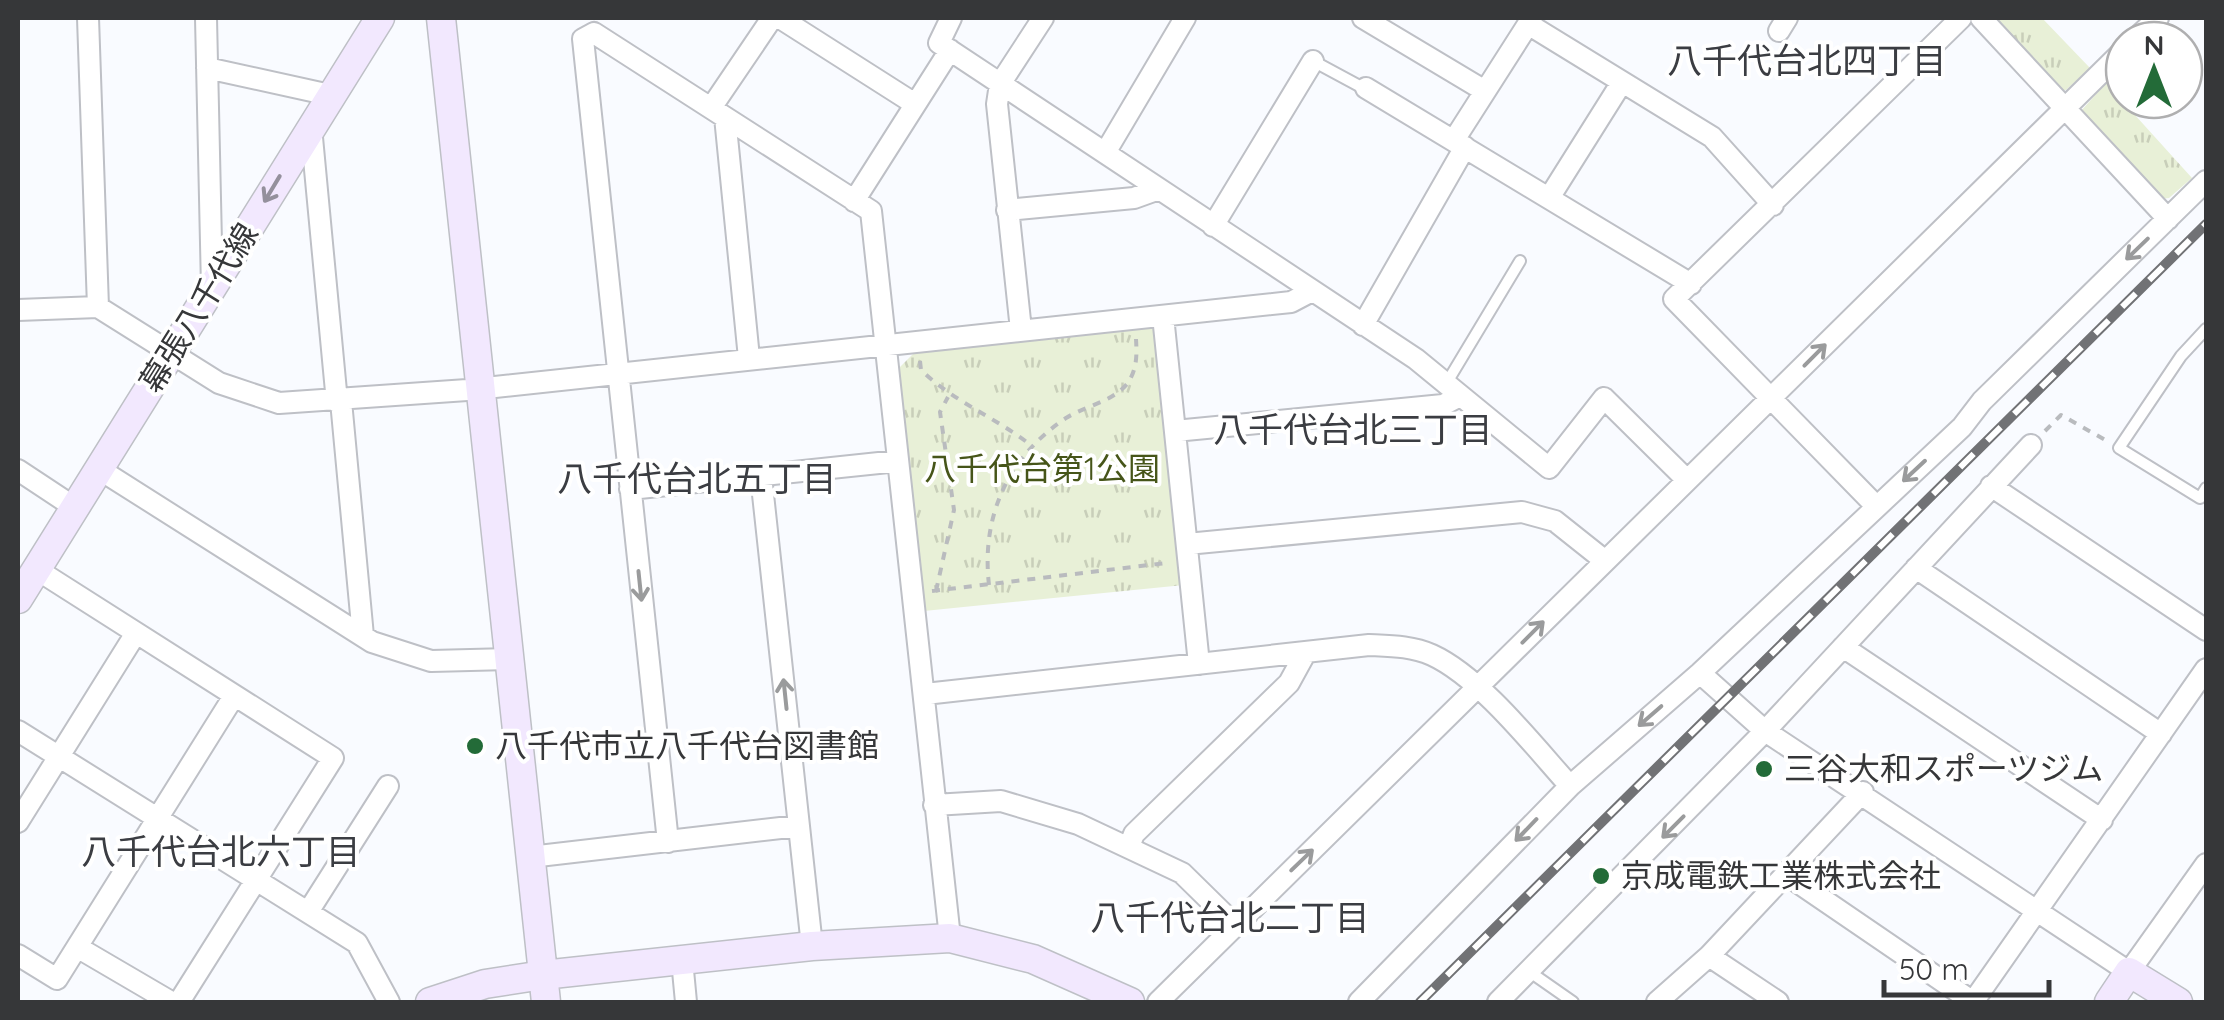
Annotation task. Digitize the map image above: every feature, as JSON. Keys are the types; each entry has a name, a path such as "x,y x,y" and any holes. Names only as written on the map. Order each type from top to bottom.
{"street":[{"path":"88,18 98,307"},
{"path":"206,18 212,288"},
{"name":"幕張八千代線","path":"18,599 380,18"},
{"path":"441,18 545,988"},
{"path":"749,358 718,112 772,18"},
{"path":"780,18 915,104"},
{"path":"951,18 939,44 1362,324 1453,390 1549,468 1604,398 1687,480"},
{"path":"1020,330 997,104 1000,84 1043,18"},
{"path":"1105,153 1185,18"},
{"path":"1364,18 1485,92"},
{"path":"1876,506 1674,300 1961,18"},
{"path":"1980,18 2168,219"},
{"path":"1362,324 1485,92 1530,21 1712,138 1774,205"},
{"path":"668,842 584,39 594,32 870,211 950,938"},
{"path":"854,201 950,50"},
{"path":"1214,226 1314,62"},
{"path":"207,68 330,96"},
{"path":"1158,1002 2104,70"},
{"path":"1549,198 1622,82"},
{"path":"1366,88 1691,284"},
{"path":"311,125 363,636"},
{"path":"1359,1002 1570,786 1700,673 1962,426 1982,401 2206,181"},
{"path":"1008,210 1134,198 1159,189"},
{"path":"18,310 98,307 249,396 279,403 339,402 1164,316 1291,302 1312,291"},
{"path":"1164,316 1199,664"},
{"path":"1175,431 1443,406 1453,390"},
{"path":"1498,1002 1765,731 2030,444"},
{"path":"630,489 898,461"},
{"path":"99,469 363,636 400,654 431,661 510,660"},
{"path":"18,470 74,507"},
{"path":"762,476 812,946"},
{"path":"1990,486 2206,630"},
{"path":"1187,544 1522,512 1555,521 1604,560"},
{"path":"1916,568 2162,734"},
{"path":"36,569 333,758 179,1002"},
{"path":"18,822 136,633"},
{"path":"924,694 1306,652 1401,646 1435,656 1476,688 1570,786"},
{"path":"1843,648 2102,820"},
{"path":"1129,847 1134,834 1289,683 1306,652"},
{"path":"1786,875 1973,1002 2206,669"},
{"path":"1700,673 1765,731 2178,1002"},
{"path":"18,955 56,979 234,696"},
{"path":"18,731 358,943 389,1002"},
{"path":"308,912 388,786"},
{"path":"1657,1002 1786,875 1863,792"},
{"path":"934,805 1002,801 1037,809 1182,873 1235,925"},
{"path":"530,857 798,826"},
{"path":"2109,1002 2206,864"},
{"path":"430,1002 485,984 545,988 682,960 812,946 950,938 1032,959 1130,1002"},
{"path":"78,947 171,1002"},
{"path":"1704,955 1778,1002"},
{"path":"682,960 686,1002"}],"lane":[{"path":"1314,62 1364,92 1366,88"},
{"path":"1453,390 1520,261"},
{"path":"2206,329 2181,356 2119,448 2200,498 2206,488"},
{"path":"1530,972 1573,1002"}],"path":[{"path":"989,584 985,550 996,498 1032,446 1067,418 1125,386 1138,358 1135,330"},
{"path":"919,352 921,370 948,397 1009,428 1032,446"},
{"path":"936,591 954,510 940,412 948,397"},
{"path":"2030,444 2060,414 2119,448"},
{"path":"922,592 1170,563"}],"green space":[{"path":"1991,18 2042,18 2090,68 2066,90 2060,90"},
{"path":"2104,85 2104,120 2139,120 2192,178 2169,198 2161,199 2081,111"},
{"name":"八千代台第1公園","path":"1154,328 1184,585 924,611 899,368 915,352"}],"railway":[{"path":"1420,1002 2206,224"}],"place":[{"name":"八千代市立八千代台図書館","path":"475,746"},
{"name":"三谷大和スポーツジム","path":"1764,769"},
{"name":"京成電鉄工業株式会社","path":"1601,876"}],"district":[{"name":"八千代台北四丁目","path":"1807,61"},
{"name":"八千代台北三丁目","path":"1353,430"},
{"name":"八千代台北五丁目","path":"697,479"},
{"name":"八千代台北六丁目","path":"221,852"},
{"name":"八千代台北二丁目","path":"1230,918"}]}
